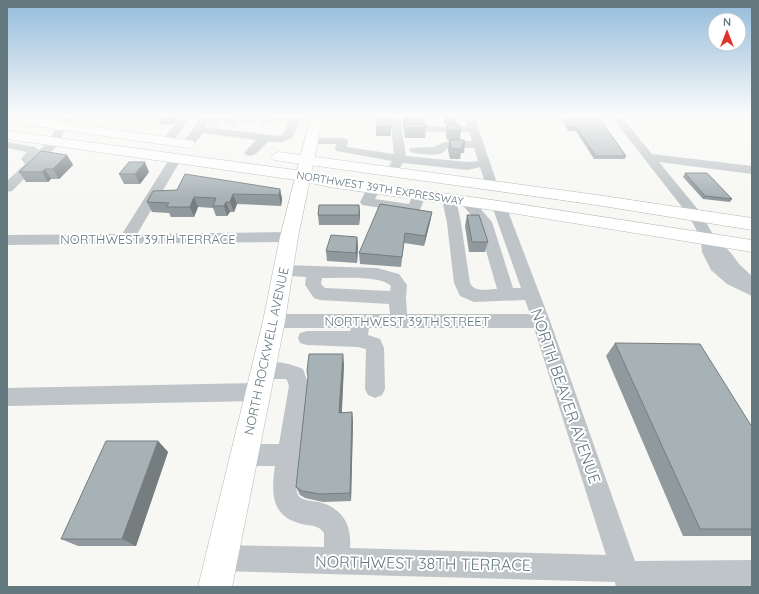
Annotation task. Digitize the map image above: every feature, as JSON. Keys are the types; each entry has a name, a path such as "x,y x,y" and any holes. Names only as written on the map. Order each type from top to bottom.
{"highway":[{"name":"NORTHWEST 39TH EXPRESSWAY","path":"68,144 176,158 305,169 391,173 492,186 752,224"},
{"path":"185,144 207,147"},
{"name":"NORTHWEST 39TH EXPRESSWAY","path":"243,152 374,188 752,246"}],"main road":[{"name":"NORTH ROCKWELL AVENUE","path":"215,587 274,321 289,237 310,144"}],"street":[{"path":"7,188 53,144"},
{"path":"241,144 243,152"},
{"path":"342,144 341,149 400,154 468,166 484,164"},
{"path":"391,173 400,154 399,144"},
{"path":"400,154 438,151 439,148 444,145 478,144 492,186"},
{"path":"638,144 695,215 708,239 726,257 733,268 752,285"},
{"path":"7,145 31,148 34,152 28,161 35,162"},
{"path":"649,157 752,170"},
{"path":"126,239 176,158"},
{"path":"506,295 485,222 458,200 454,219 462,283 466,292 474,296 506,295 531,294"},
{"name":"NORTH BEAVER AVENUE","path":"499,206 531,294 626,577"},
{"path":"454,219 482,219"},
{"name":"NORTHWEST 39TH TERRACE","path":"7,240 289,237"},
{"path":"708,239 710,255 717,266 736,283 752,290"},
{"path":"493,248 514,248"},
{"path":"283,271 377,274 393,278 399,285 397,298 399,321"},
{"path":"315,272 313,285 320,294 397,298"},
{"name":"NORTHWEST 39TH STREET","path":"274,321 360,330 399,321 540,321"},
{"path":"307,338 360,330 375,348 374,389"},
{"path":"7,397 260,382 286,371 296,374 299,386 284,487 285,499 290,507 298,511 316,513 328,518 334,524 338,534 336,561"},
{"path":"244,455 289,455"},
{"name":"NORTHWEST 38TH TERRACE","path":"221,558 336,561 626,577 752,574"}],"building":[{"path":"450,144 463,144 462,149 451,149"},
{"path":"588,144 617,144 626,156 596,156"},
{"path":"41,151 67,155 53,169 45,169 42,172 19,172"},
{"path":"129,162 145,162 135,174 119,174"},
{"path":"685,173 707,173 732,199 705,196"},
{"path":"185,174 280,189 279,195 233,194 230,202 226,202 224,206 213,206 216,198 194,197 190,207 166,207 169,203 147,202 153,191 177,190"},
{"path":"380,204 432,212 425,236 405,233 402,257 359,253"},
{"path":"319,205 359,205 359,215 318,215"},
{"path":"467,215 479,215 488,242 472,242"},
{"path":"331,235 357,237 356,253 326,251"},
{"path":"615,343 700,344 752,427 752,529 700,529"},
{"path":"309,354 343,354 339,413 352,412 350,493 320,494 302,491 296,487"},
{"path":"106,441 158,441 122,539 61,539"}]}
